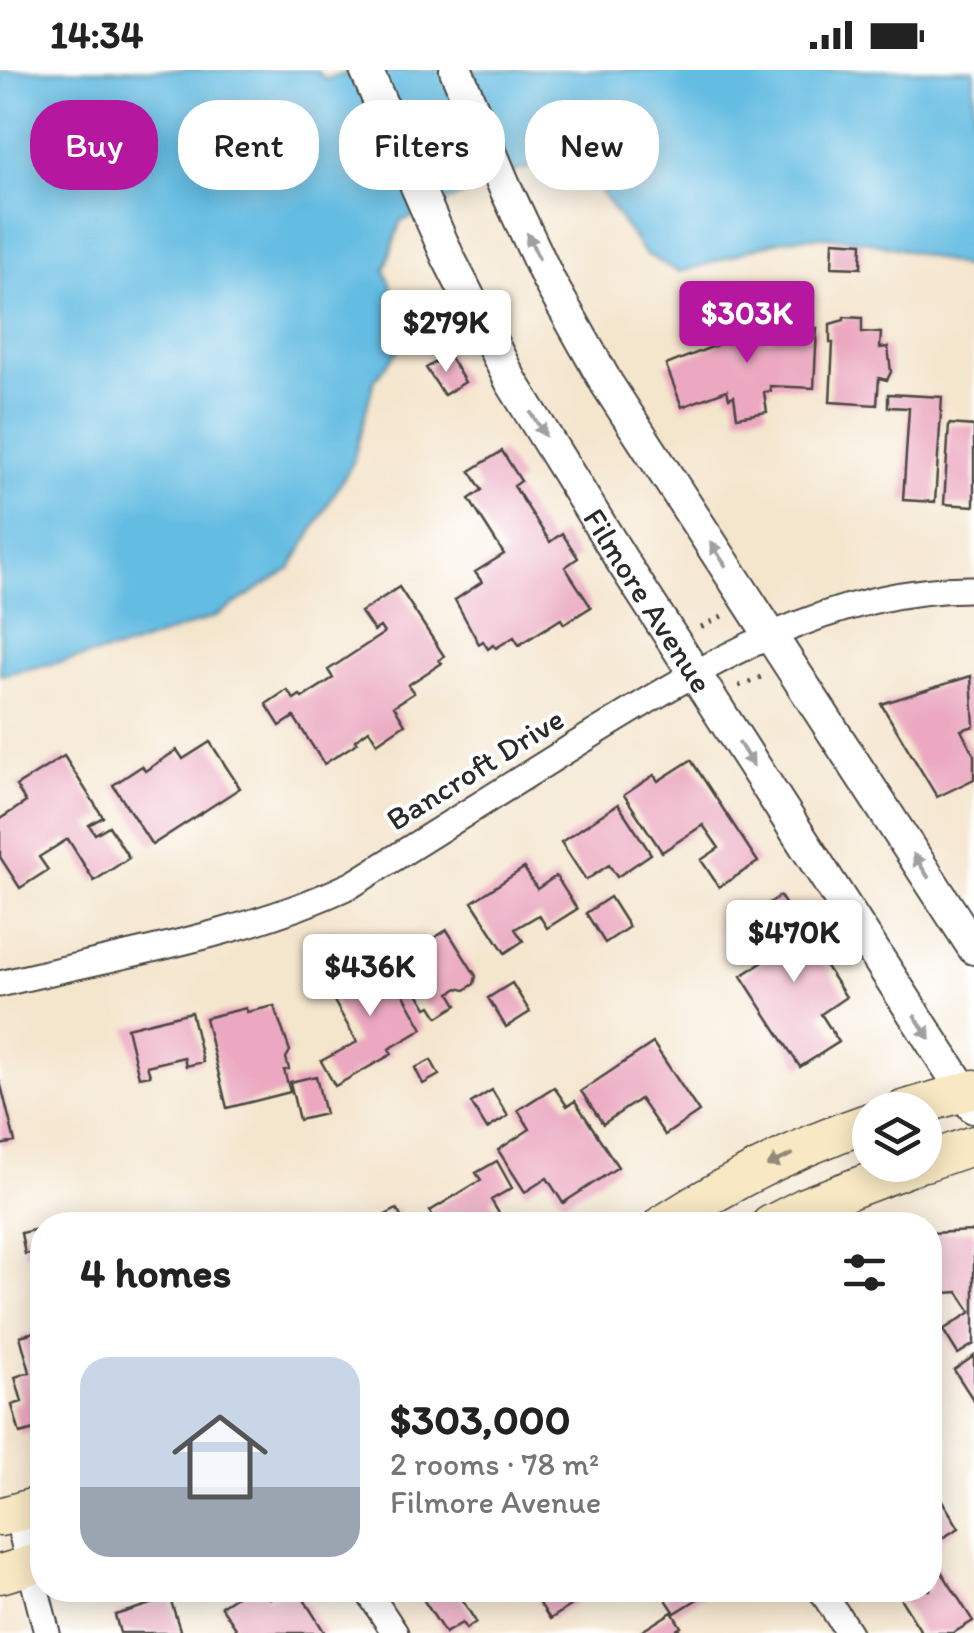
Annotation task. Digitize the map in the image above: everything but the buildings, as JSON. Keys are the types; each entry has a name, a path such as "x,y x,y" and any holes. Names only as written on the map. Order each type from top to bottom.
{"main road":[{"path":"942,1102 971,1096"},
{"path":"682,1212 782,1158 852,1129"},
{"path":"942,1156 974,1145"},
{"path":"795,1212 870,1182"}],"street":[{"name":"Filmore Avenue","path":"366,70 428,214 511,381 624,564 971,1096"},
{"path":"456,70 549,280 606,384 974,948"},
{"name":"Bancroft Drive","path":"0,984 258,922 308,905 353,884 694,671 850,605 906,594 974,589"},
{"path":"20,1512 24,1567"},
{"path":"36,1602 47,1633"},
{"path":"375,1602 395,1633"},
{"path":"829,1602 849,1633"}],"path":[{"path":"695,630 734,610"},
{"path":"734,688 774,672"}],"water":[{"path":"0,70 316,70 325,79 359,70 974,70 974,270 872,242 820,237 768,244 679,272 644,253 600,190 659,190 659,100 525,100 525,169 505,176 505,100 339,100 339,190 473,190 400,222 385,271 412,334 374,380 353,462 290,569 214,617 126,648 0,675"}]}
